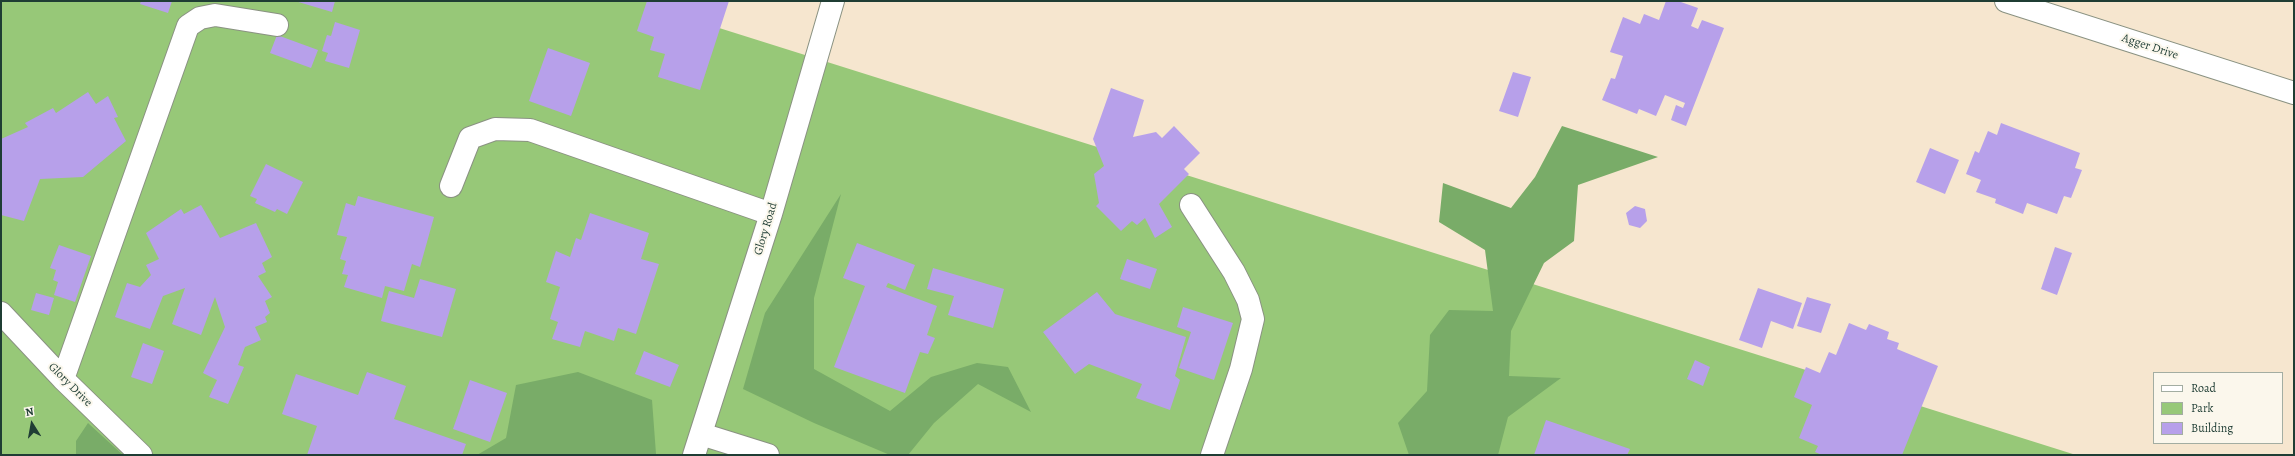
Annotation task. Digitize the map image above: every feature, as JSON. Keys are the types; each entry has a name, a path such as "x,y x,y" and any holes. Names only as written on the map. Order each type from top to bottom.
{"street":[{"name":"Glory Road","path":"694,455 771,214 833,1"},
{"name":"Agger Drive","path":"2006,1 2294,93"},
{"path":"63,379 188,26 200,18 215,15 277,25"},
{"path":"451,186 470,138 495,129 530,130 771,214"},
{"path":"1191,205 1234,272 1248,300 1254,319 1240,369 1212,455"},
{"name":"Glory Drive","path":"1,313 63,379 141,455"},
{"path":"701,434 768,455"}],"green space":[{"path":"1,1 725,1 716,27 2076,455 1,455"},
{"path":"1562,126 1658,157 1578,185 1574,241 1544,263 1511,331 1509,376 1561,378 1508,417 1498,455 1409,455 1398,423 1427,391 1430,335 1449,310 1493,311 1485,250 1439,222 1443,183 1511,208 1535,177"},
{"path":"841,194 814,298 814,369 890,411 931,377 977,363 1008,367 1031,412 978,384 934,423 908,455 890,455 814,423 743,389 765,313"},
{"path":"578,372 652,400 656,454 477,455 506,438 516,385"},
{"path":"88,423 123,455 76,455 76,441"}],"building":[{"path":"141,1 172,1 168,13 140,4"},
{"path":"295,1 335,1 332,12"},
{"path":"647,1 729,1 700,90 658,77 665,54 650,50 654,37 637,31"},
{"path":"1666,1 1678,1 1698,8 1691,26 1698,29 1702,20 1724,28 1686,126 1671,120 1676,105 1683,108 1685,103 1665,95 1656,116 1639,109 1637,114 1602,100 1611,78 1615,79 1623,56 1610,52 1623,17 1640,24 1644,14 1659,20"},
{"path":"335,22 360,30 349,68 325,61 328,53 322,51 327,35 331,36"},
{"path":"277,35 318,50 311,68 270,53"},
{"path":"548,48 590,63 571,116 529,101"},
{"path":"1513,72 1531,77 1518,117 1499,111"},
{"path":"1111,88 1144,100 1133,137 1156,132 1162,138 1174,126 1200,153 1184,169 1189,174 1159,204 1172,227 1155,238 1145,218 1137,225 1132,221 1121,231 1096,206 1099,203 1094,174 1104,166 1093,139"},
{"path":"88,92 96,104 108,96 118,117 114,118 126,141 83,177 40,179 24,221 1,215 1,139 28,127 25,123 53,108 56,113"},
{"path":"2001,123 2080,153 2075,168 2082,170 2071,198 2064,196 2057,214 2027,203 2023,214 1995,203 1996,199 1976,192 1981,180 1966,174 1975,151 1979,153 1988,131 1997,135"},
{"path":"1930,148 1959,160 1945,194 1916,182"},
{"path":"266,164 303,182 287,214 277,209 275,212 255,203 257,199 250,196"},
{"path":"358,196 434,217 420,267 412,264 404,291 385,286 382,298 344,287 348,275 342,274 346,261 340,259 347,237 337,235 346,203 355,206"},
{"path":"201,205 220,238 256,223 272,257 262,263 266,272 258,276 272,297 265,301 270,313 265,317 267,322 255,327 261,340 245,347 238,365 244,367 228,404 209,397 217,380 203,373 225,327 215,297 201,335 172,324 185,288 163,296 150,329 115,317 127,283 140,287 151,275 146,265 159,259 146,233 181,209 184,214"},
{"path":"1635,206 1645,209 1647,221 1640,228 1629,225 1626,213"},
{"path":"590,213 649,233 641,259 659,264 636,334 618,328 614,341 585,331 580,347 552,339 558,322 550,319 560,287 546,282 556,251 570,257 576,238 581,240"},
{"path":"857,243 915,265 905,290 888,283 886,287 937,306 927,335 935,338 928,354 920,352 905,393 834,367 865,286 843,278"},
{"path":"59,245 91,256 75,302 54,295 58,282 53,280 56,270 50,268"},
{"path":"2055,247 2072,253 2057,295 2041,289"},
{"path":"1127,259 1157,269 1150,289 1120,279"},
{"path":"933,268 1004,289 993,328 948,315 954,296 927,289"},
{"path":"420,279 456,289 442,337 381,321 389,291 414,298"},
{"path":"1758,288 1802,303 1793,329 1771,321 1762,348 1739,340"},
{"path":"1097,292 1115,314 1186,337 1175,376 1180,380 1170,410 1136,398 1142,384 1089,364 1075,374 1043,332"},
{"path":"36,293 54,298 49,315 31,310"},
{"path":"1807,297 1831,304 1821,333 1797,326"},
{"path":"1183,307 1233,323 1214,380 1179,368 1191,332 1177,327"},
{"path":"1849,323 1866,330 1869,324 1889,332 1887,339 1899,343 1897,349 1938,366 1902,455 1822,455 1815,452 1818,446 1799,438 1812,405 1794,397 1806,367 1820,373 1829,352 1836,355"},
{"path":"143,343 164,351 152,384 131,377"},
{"path":"644,351 679,365 670,387 635,374"},
{"path":"1695,360 1710,367 1703,386 1687,379"},
{"path":"367,372 406,386 394,419 466,444 462,455 307,455 317,426 282,414 296,374 358,395"},
{"path":"470,380 507,393 490,442 453,429"},
{"path":"1546,420 1630,449 1627,455 1534,455"}]}
